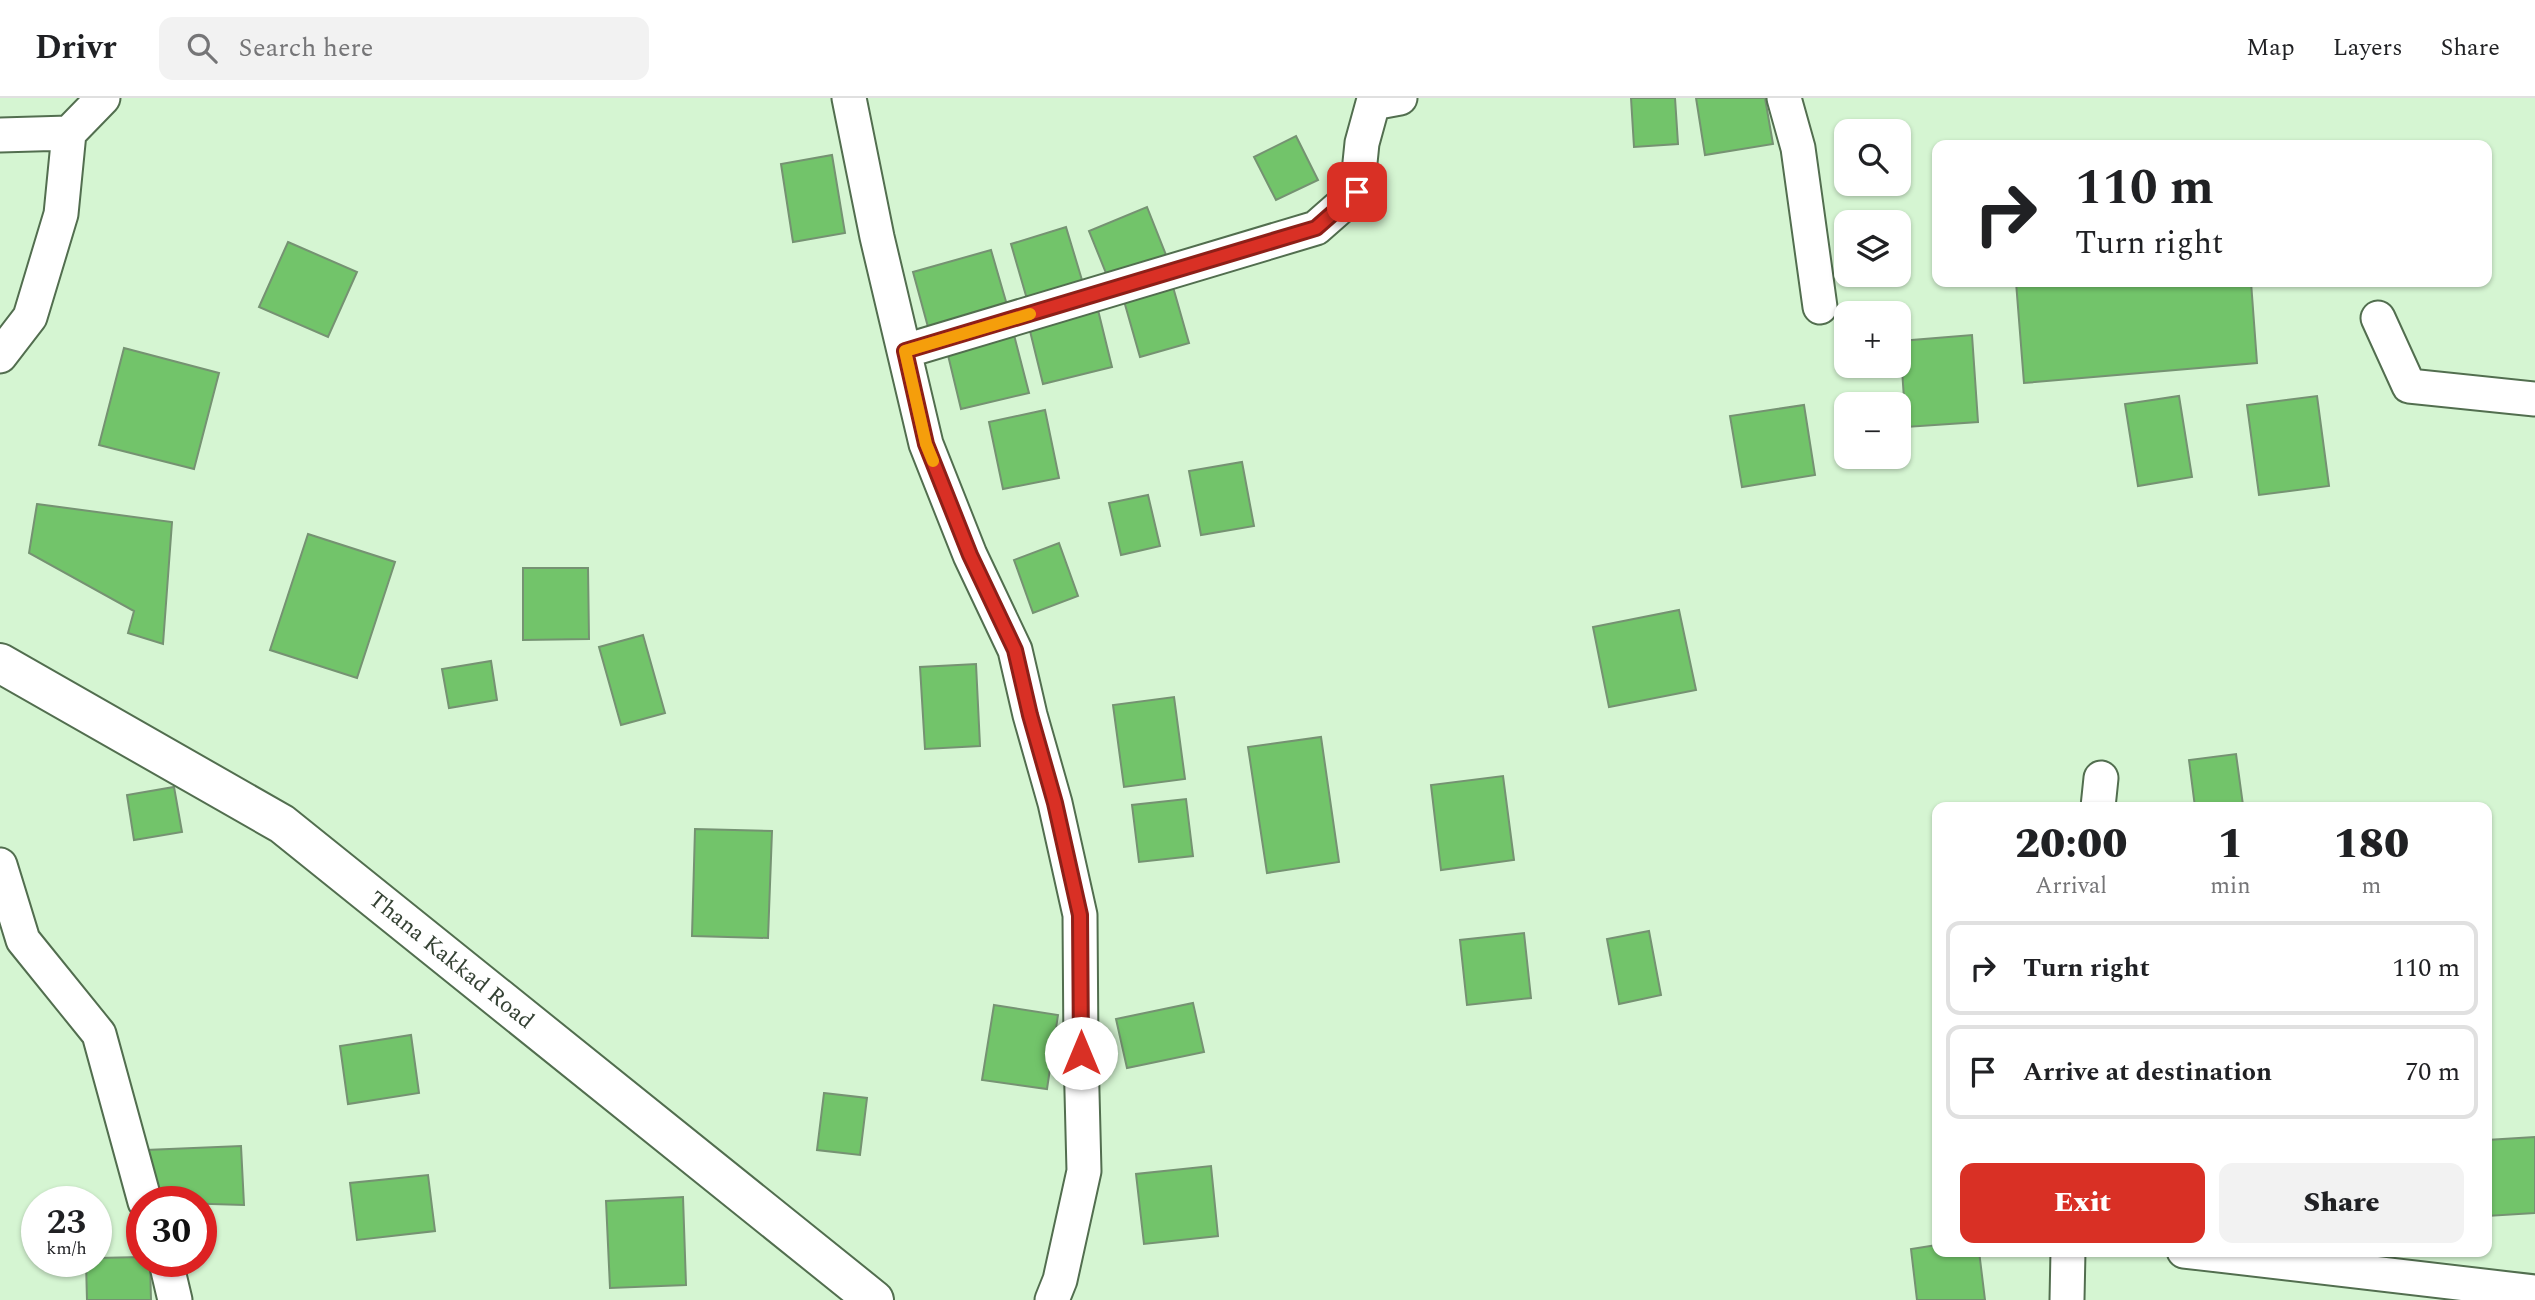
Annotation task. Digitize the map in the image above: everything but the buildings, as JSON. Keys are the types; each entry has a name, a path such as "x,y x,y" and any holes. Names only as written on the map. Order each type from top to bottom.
{"main road":[{"name":"Thana Kakkad Road","path":"0,663 282,824 874,1300"}],"street":[{"path":"0,356 30,317 61,214 69,133 103,98"},
{"path":"849,98 877,237 926,444 970,555 1015,650 1055,803 1080,915 1084,1171 1060,1280 1052,1300"},
{"path":"1784,98 1798,148 1820,307"},
{"path":"905,351 1316,228 1357,192 1362,143 1382,100"},
{"path":"0,135 69,133"},
{"path":"2378,318 2409,386 2535,398"},
{"path":"0,865 23,940 99,1034 141,1186"},
{"path":"2067,1300 2068,1257"},
{"path":"2235,1257 2535,1292"},
{"path":"170,1277 175,1300"}],"slow traffic":[{"path":"933,461 926,444 905,351 1030,314"}],"route":[{"path":"1081,1053 1080,915 1055,803 1015,650 970,555 926,444 905,351 1316,228 1357,192"}]}
